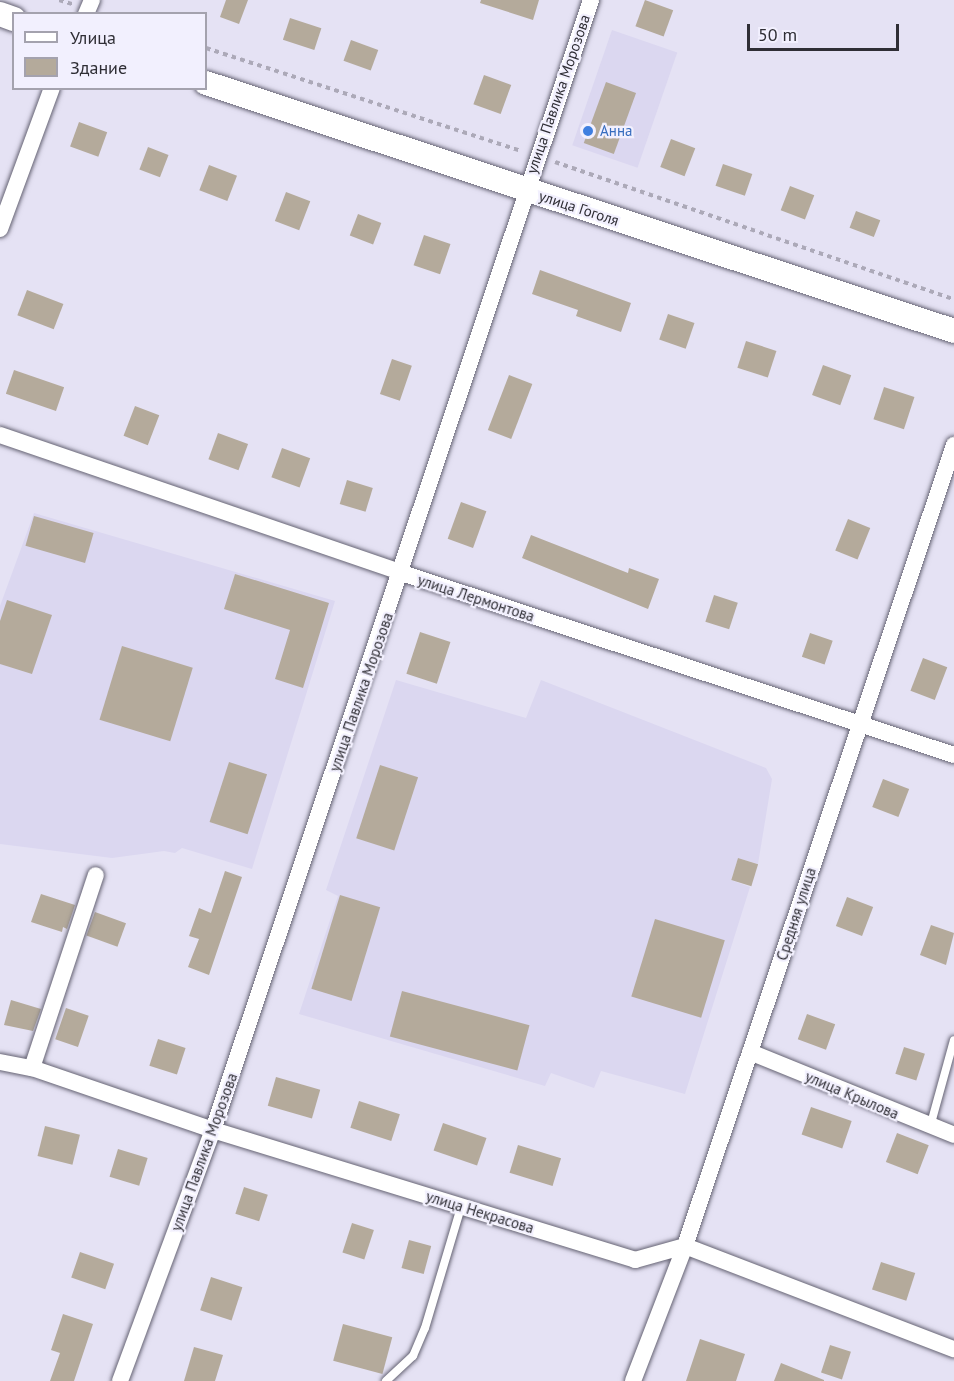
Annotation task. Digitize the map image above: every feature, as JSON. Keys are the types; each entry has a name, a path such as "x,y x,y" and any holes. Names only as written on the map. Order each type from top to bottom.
{"street":[{"name":"улица Павлика Морозова","path":"120,1381 213,1130 402,573 536,155 591,0"},
{"name":"улица Гоголя","path":"207,83 954,331"},
{"path":"0,229 51,90"},
{"name":"улица Лермонтова","path":"0,435 402,573 954,755"},
{"name":"Средняя улица","path":"633,1381 685,1246 954,445"},
{"path":"32,1068 96,874"},
{"name":"улица Крылова","path":"750,1052 954,1135"},
{"name":"улица Некрасова","path":"0,1062 32,1068 213,1130 635,1260 685,1246"},
{"path":"685,1246 954,1349"}],"lane":[{"path":"930,1127 954,1040"},
{"path":"386,1381 413,1356 425,1328 462,1207"}],"path":[{"path":"207,48 536,155 954,299"}],"shaded area":[{"path":"612,30 677,52 638,168 572,145"},
{"path":"34,513 335,601 252,869 182,848 175,853 164,851 112,858 0,844 0,606"},
{"path":"396,680 526,718 541,680 766,768 772,779 758,864 738,858 731,880 750,887 685,1094 601,1071 594,1088 551,1073 545,1086 299,1014 338,896 326,890"}],"building":[{"path":"226,0 248,0 239,24 220,17"},
{"path":"481,0 539,0 533,20 480,3"},
{"path":"645,0 673,10 664,37 635,26"},
{"path":"290,18 321,28 314,50 283,40"},
{"path":"351,40 378,50 371,71 343,61"},
{"path":"484,75 511,85 501,114 473,104"},
{"path":"606,82 636,93 614,154 584,143"},
{"path":"79,122 107,132 98,157 70,146"},
{"path":"671,139 695,148 685,176 660,167"},
{"path":"148,147 169,155 160,177 139,169"},
{"path":"723,164 752,174 745,196 716,186"},
{"path":"209,165 237,176 227,201 199,190"},
{"path":"790,186 814,195 805,220 781,210"},
{"path":"286,192 310,201 299,230 275,221"},
{"path":"856,211 880,220 874,237 850,228"},
{"path":"358,214 381,223 373,244 350,235"},
{"path":"424,235 450,244 440,274 414,265"},
{"path":"540,270 631,303 621,332 576,316 578,310 532,294"},
{"path":"27,290 63,304 54,329 17,315"},
{"path":"668,314 694,323 686,349 659,340"},
{"path":"746,341 776,351 768,378 737,368"},
{"path":"392,359 412,366 400,401 380,394"},
{"path":"823,365 851,375 840,405 812,395"},
{"path":"14,370 64,387 56,411 6,394"},
{"path":"509,375 532,384 511,439 488,430"},
{"path":"884,387 914,397 904,429 873,419"},
{"path":"135,406 159,415 148,445 124,436"},
{"path":"218,433 248,444 238,470 208,459"},
{"path":"282,448 310,458 300,487 271,477"},
{"path":"347,480 373,488 366,512 340,504"},
{"path":"461,502 486,511 473,548 448,539"},
{"path":"34,516 94,533 85,563 25,546"},
{"path":"848,519 870,528 858,560 835,551"},
{"path":"531,535 628,573 629,568 659,579 648,609 522,558"},
{"path":"235,574 329,603 303,688 275,679 290,630 224,609"},
{"path":"714,595 738,603 729,629 705,622"},
{"path":"7,600 52,615 32,674 0,664 0,621"},
{"path":"420,632 450,642 437,684 406,674"},
{"path":"810,633 833,641 825,664 802,657"},
{"path":"122,646 193,668 170,741 99,720"},
{"path":"923,658 947,667 935,700 910,691"},
{"path":"229,762 267,774 248,834 210,822"},
{"path":"380,765 418,777 394,851 356,838"},
{"path":"883,779 909,789 898,817 872,807"},
{"path":"738,858 758,864 751,886 731,880"},
{"path":"225,871 242,877 209,975 188,967 199,939 189,936 199,908 211,913"},
{"path":"41,894 75,905 67,929 63,927 62,932 31,922"},
{"path":"340,895 380,907 352,1001 311,989"},
{"path":"847,897 873,907 862,936 836,926"},
{"path":"95,912 126,923 117,947 86,935"},
{"path":"655,919 725,940 701,1018 631,996"},
{"path":"931,925 954,933 946,965 920,955"},
{"path":"402,991 530,1025 517,1071 390,1036"},
{"path":"11,1000 41,1009 33,1031 4,1025"},
{"path":"66,1008 89,1016 78,1047 55,1039"},
{"path":"807,1014 835,1024 826,1050 798,1039"},
{"path":"158,1039 186,1048 177,1075 149,1066"},
{"path":"904,1047 925,1054 916,1080 895,1074"},
{"path":"276,1077 320,1090 312,1119 268,1106"},
{"path":"359,1101 400,1114 391,1141 350,1128"},
{"path":"811,1107 852,1121 842,1148 802,1134"},
{"path":"443,1123 486,1138 477,1165 434,1150"},
{"path":"45,1126 80,1135 72,1165 38,1156"},
{"path":"897,1133 929,1145 918,1174 886,1162"},
{"path":"518,1145 561,1158 553,1186 510,1173"},
{"path":"118,1149 148,1158 139,1186 110,1177"},
{"path":"244,1187 268,1195 259,1221 235,1214"},
{"path":"352,1223 374,1230 364,1260 342,1252"},
{"path":"409,1240 431,1246 424,1274 401,1268"},
{"path":"80,1252 114,1264 105,1289 71,1278"},
{"path":"881,1262 915,1273 906,1301 872,1290"},
{"path":"211,1277 242,1287 232,1320 200,1310"},
{"path":"63,1314 93,1324 74,1381 50,1381 60,1353 51,1350"},
{"path":"343,1324 392,1337 382,1374 333,1361"},
{"path":"700,1339 745,1354 736,1381 686,1381"},
{"path":"830,1345 851,1352 842,1379 821,1373"},
{"path":"194,1347 223,1355 215,1381 184,1381"},
{"path":"781,1363 824,1380 824,1381 774,1381"}],"place":[{"name":"Анна","path":"588,131"}]}
